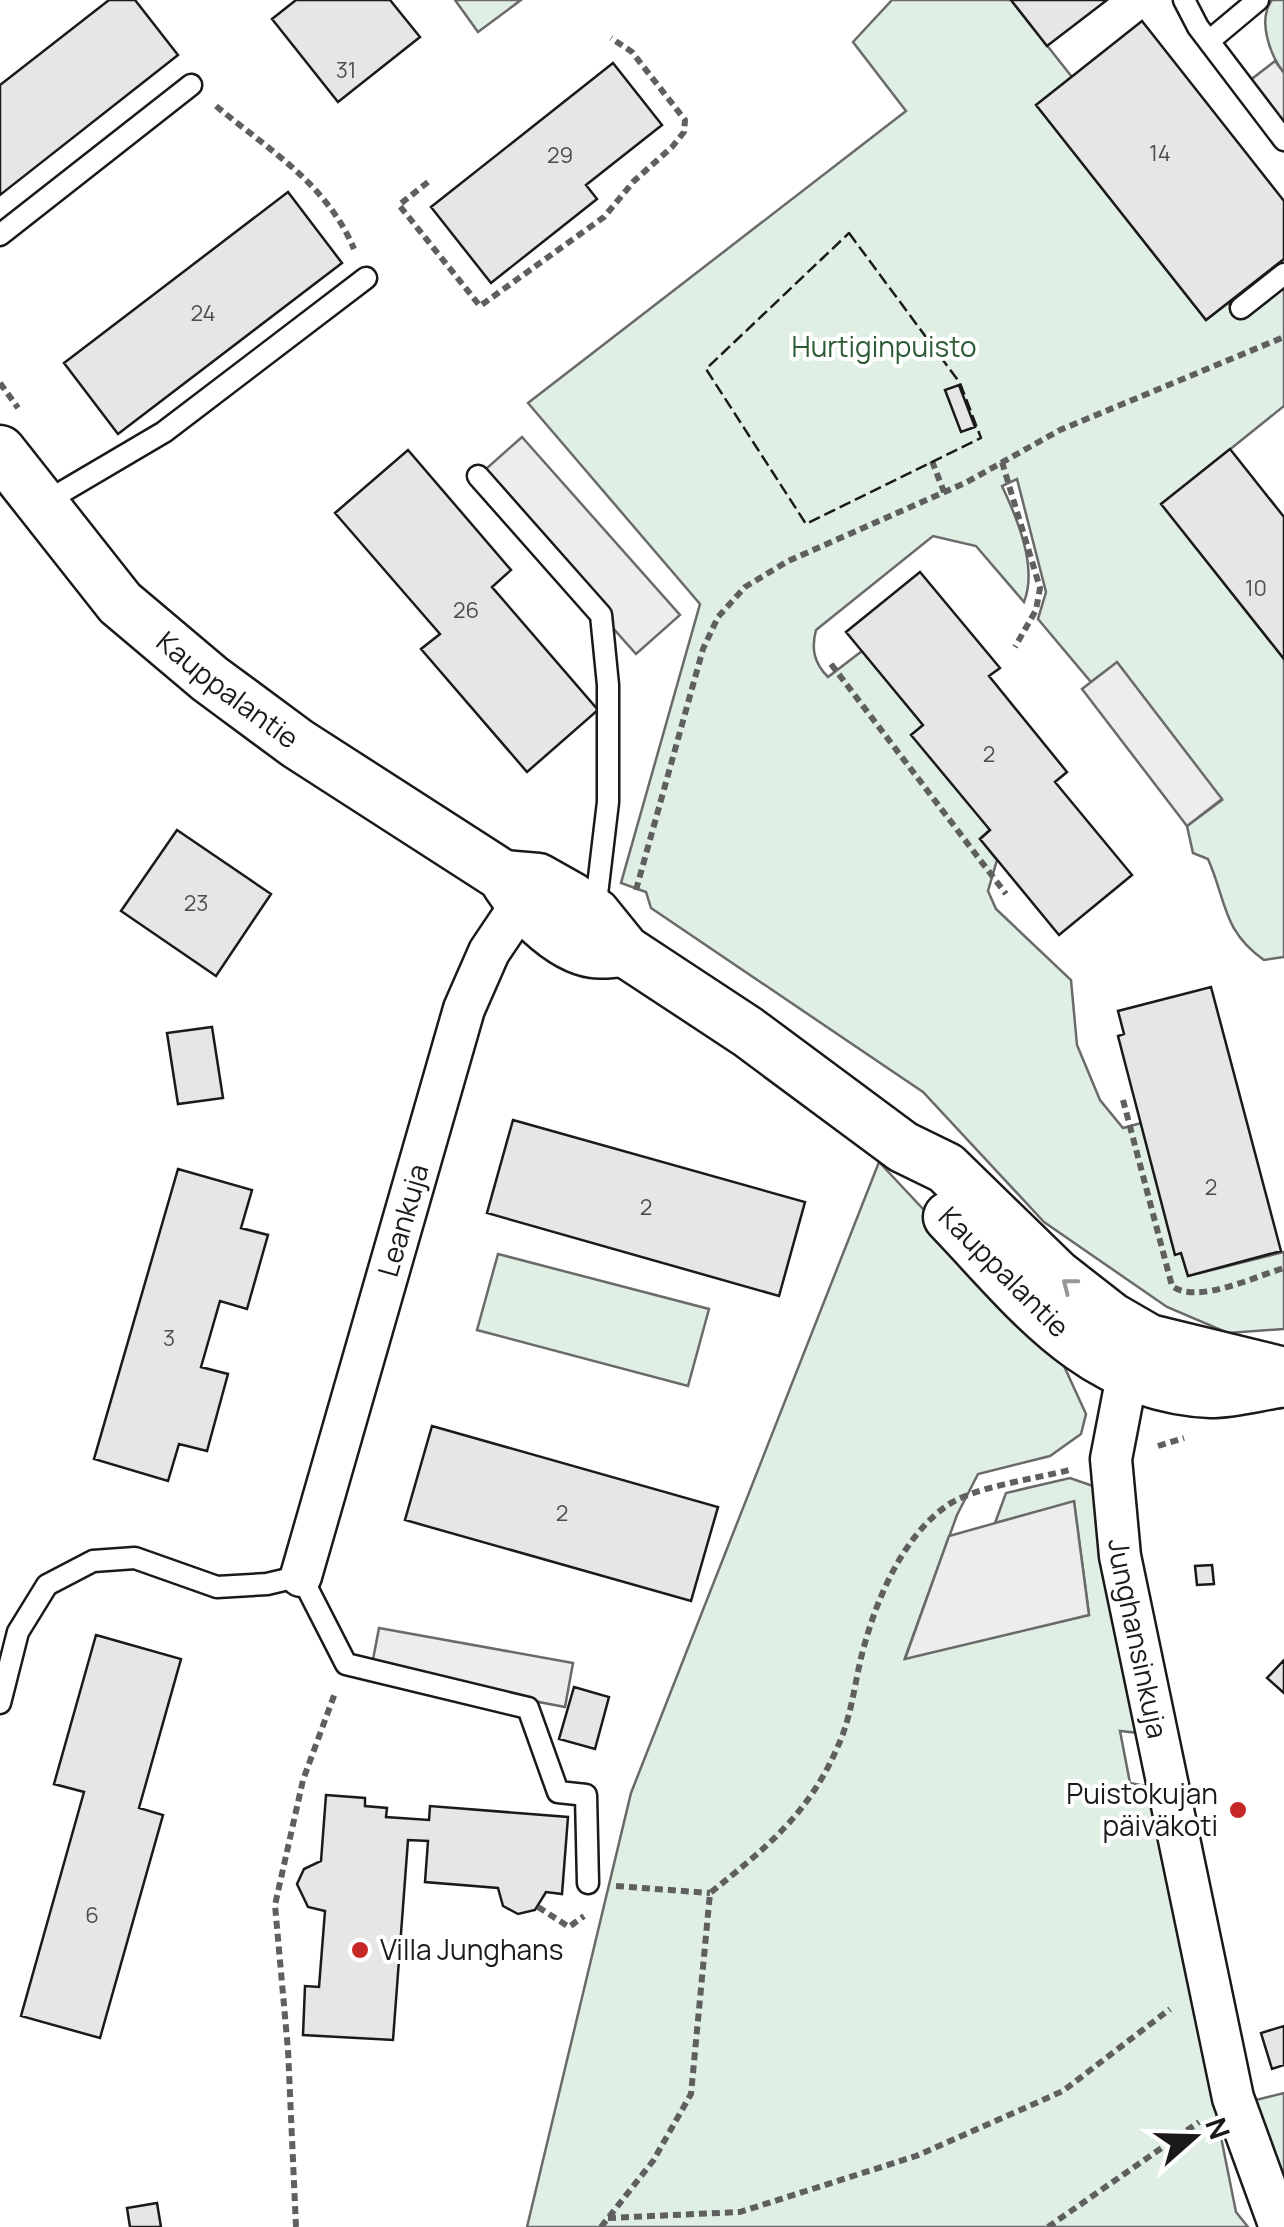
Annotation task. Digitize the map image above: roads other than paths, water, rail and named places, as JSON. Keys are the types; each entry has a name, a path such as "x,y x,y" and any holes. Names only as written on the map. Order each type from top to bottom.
{"street":[{"name":"Kauppalantie","path":"0,451 120,603 210,679 298,744 520,887 611,927 903,1147 946,1168 1138,1358"},
{"name":"Leankuja","path":"301,1576 464,1008 520,887"},
{"path":"1138,1358 1284,1372"},
{"path":"1138,1358 1212,1392 1284,1381"},
{"name":"Junghansinkuja","path":"1138,1358 1111,1460 1120,1556 1233,2098 1280,2227"}],"lane":[{"path":"1184,0 1208,41 1284,140"},
{"path":"1208,41 1258,0"},
{"path":"0,235 191,85"},
{"path":"1241,308 1284,274"},
{"path":"40,505 164,432 366,278"},
{"path":"478,476 601,615 608,685 611,927"},
{"path":"0,1703 18,1632 48,1585 92,1560 135,1558 218,1587 267,1584 301,1576 346,1664 528,1708 558,1792 586,1794 588,1883"}],"place":[{"name":"Puistokujan päiväkoti","path":"1238,1810"},
{"name":"Villa Junghans","path":"360,1950"}],"park label":[{"name":"Hurtiginpuisto","path":"884,347"}]}
